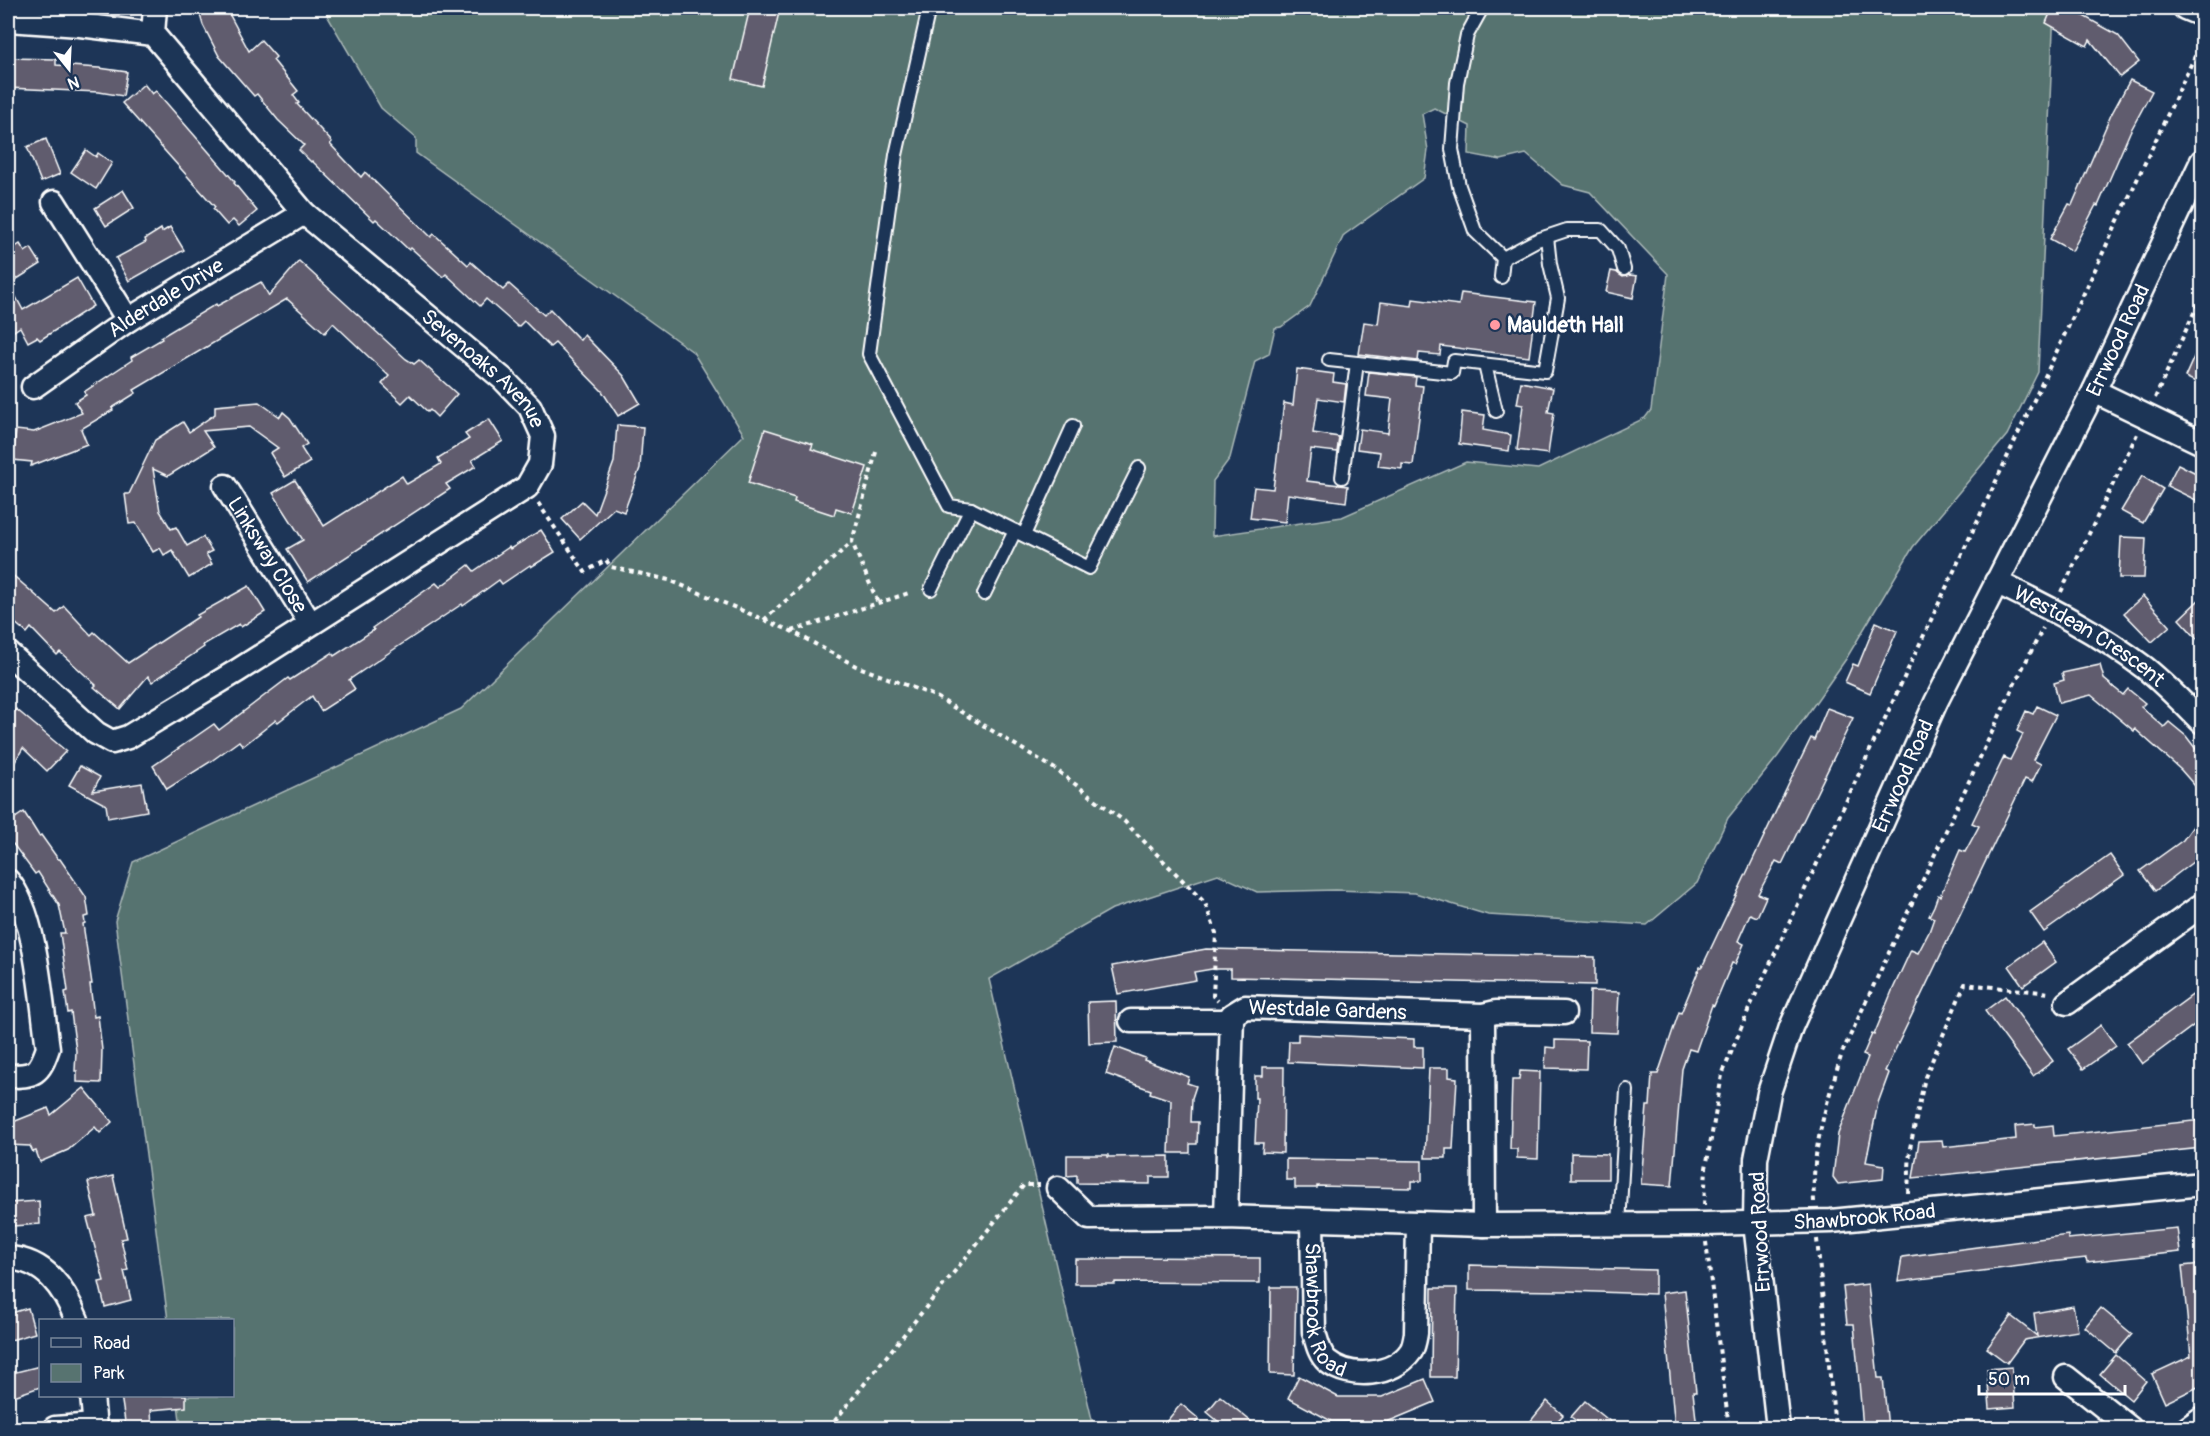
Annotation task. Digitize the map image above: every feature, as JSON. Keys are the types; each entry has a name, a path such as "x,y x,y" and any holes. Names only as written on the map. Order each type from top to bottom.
{"street":[{"path":"8,20 80,25 153,34 155,8"},
{"path":"2186,8 2202,15"},
{"name":"Sevenoaks Avenue","path":"153,34 304,213 503,379 530,407 543,436 540,464 527,487"},
{"name":"Errwood Road","path":"1778,1428 1755,1223 1756,1159 1769,1092 1791,1027 1936,702 2094,391 2202,161"},
{"path":"54,202 128,320"},
{"name":"Alderdale Drive","path":"33,387 128,320 304,213"},
{"path":"2094,391 2202,442"},
{"name":"Linksway Close","path":"225,486 310,623"},
{"path":"8,652 96,733 112,742 128,737 237,671 527,487"},
{"name":"Westdean Crescent","path":"1996,582 2052,609 2098,636 2199,711"},
{"path":"8,881 13,887 29,924 48,1048 41,1067 27,1076 8,1076"},
{"path":"2067,1003 2202,905"},
{"name":"Westdale Gardens","path":"1226,1217 1232,1018 1245,1007 1483,1015 1496,1012 1564,1014"},
{"path":"1483,1015 1484,1225"},
{"path":"1131,1021 1232,1018"},
{"name":"Shawbrook Road","path":"1058,1188 1089,1218 1226,1217 1484,1225 1815,1221 1906,1215 2202,1184"},
{"name":"Shawbrook Road","path":"1312,1221 1314,1332 1318,1348 1326,1361 1356,1373 1375,1372 1389,1368 1404,1360 1413,1349 1416,1333 1418,1223"},
{"path":"8,1258 17,1258 39,1266 59,1285 76,1319"},
{"path":"2066,1377 2130,1428"},
{"path":"55,1428 94,1427 92,1397"},
{"path":"2188,1428 2202,1418"}],"lane":[{"path":"929,8 896,155 869,354 949,506 971,509 1089,568 1139,468"},
{"path":"1482,8 1467,35 1457,83 1452,149 1460,186 1475,231 1503,258"},
{"path":"1503,258 1567,230 1601,230 1618,249 1624,269"},
{"path":"1329,360 1452,373 1454,361 1545,371 1558,298 1550,264 1547,237"},
{"path":"1501,277 1503,258"},
{"path":"1342,477 1357,363"},
{"path":"1485,364 1496,411"},
{"path":"984,594 1019,533 1073,426"},
{"path":"931,589 971,509"},
{"path":"1619,1224 1627,1090"}],"path":[{"path":"1835,1428 1815,1221 1813,1176 1822,1117 1842,1053 2014,684 2146,417 2202,295"},
{"path":"764,620 852,542 876,452"},
{"path":"527,487 585,572 606,560 611,567 669,580 791,631 856,666 935,696 1055,769 1124,821 1205,903 1216,933 1213,996 1232,1018"},
{"path":"852,542 878,603"},
{"path":"791,631 909,593"},
{"path":"1906,1215 1910,1148 1925,1077 1965,984 2052,993 2067,1003"},
{"path":"829,1428 1024,1185 1058,1188"}],"green space":[{"path":"325,8 2054,8 2038,372 2007,435 1913,547 1846,659 1778,756 1728,818 1697,883 1647,925 1488,915 1415,893 1336,890 1257,892 1218,874 1112,909 989,979 1094,1428 181,1428 177,1397 234,1397 234,1319 168,1319 115,921 133,862 461,709 744,435 693,352 416,153 416,138 381,108","holes":["1434,108 1470,126 1469,154 1501,160 1526,154 1563,185 1590,192 1668,274 1651,410 1645,418 1538,469 1466,462 1342,517 1212,536 1213,481 1230,458 1255,361 1269,354 1275,328 1281,327 1310,306 1344,235 1424,178 1428,150 1422,114"]}],"building":[{"path":"198,8 226,8 249,51 261,40 276,57 273,60 298,91 293,95 299,103 297,104 361,177 365,172 431,237 434,234 468,265 471,262 503,290 509,284 544,315 550,309 580,340 584,335 624,376 640,403 618,416 602,391 555,343 550,347 524,321 518,327 486,299 480,306 446,274 443,277 411,248 409,250 376,219 374,221 299,150 304,145 278,120 257,94 254,96 219,56 203,25"},
{"path":"750,8 780,8 762,86 733,79"},
{"path":"2062,8 2069,8 2118,35 2139,62 2120,77 2090,40 2087,46 2046,23 2051,11 2059,13"},
{"path":"8,58 56,59 56,65 127,72 123,96 99,92 8,88"},
{"path":"2130,80 2152,91 2130,132 2098,206 2096,205 2072,251 2050,239 2069,204 2072,205 2111,115"},
{"path":"144,84 152,94 156,91 235,182 257,211 239,226 233,220 227,225 213,209 215,207 122,103"},
{"path":"46,139 60,174 41,182 27,147"},
{"path":"86,150 96,157 98,153 112,163 96,189 71,172"},
{"path":"123,190 134,208 106,226 95,208"},
{"path":"170,227 184,250 129,281 116,258 146,242 145,239 161,229 162,232"},
{"path":"20,244 25,252 31,248 41,264 9,284 23,310 77,278 93,306 40,340 37,337 28,342 20,327 8,335 8,252"},
{"path":"299,261 406,359 414,364 419,360 457,394 437,417 430,410 428,412 410,395 402,403 382,384 389,376 333,323 325,333 287,299 134,390 136,393 112,408 113,410 81,429 87,444 31,466 32,462 13,460 16,430 34,432 82,413 75,402 86,395 84,392 132,360 131,357 216,304 217,306 261,282 269,296"},
{"path":"1611,271 1623,277 1637,276 1633,298 1606,292"},
{"path":"1461,293 1536,302 1529,357 1441,346 1440,355 1419,353 1418,361 1359,354 1364,322 1378,324 1381,302 1412,306 1413,299 1459,305"},
{"path":"2202,339 2202,385 2185,377"},
{"path":"1297,369 1334,374 1333,382 1346,384 1344,402 1318,398 1313,433 1339,437 1337,452 1311,449 1307,481 1348,486 1346,502 1288,494 1285,522 1250,518 1254,487 1273,489 1284,403 1293,405"},
{"path":"1369,372 1416,377 1415,385 1423,386 1413,465 1402,464 1402,469 1378,466 1380,452 1357,449 1360,429 1388,433 1392,399 1366,396"},
{"path":"1521,382 1553,388 1548,412 1554,413 1548,454 1517,450 1523,405 1517,404"},
{"path":"259,402 280,417 283,412 290,418 307,444 301,448 310,462 285,477 270,453 278,448 249,427 203,431 214,447 168,476 153,469 160,511 171,529 176,527 187,546 203,537 212,551 206,554 212,564 189,578 172,550 164,555 160,548 153,552 136,523 129,524 125,494 129,494 155,440 183,422 189,432 215,414 215,406"},
{"path":"1462,412 1485,415 1483,430 1511,435 1509,451 1459,444"},
{"path":"489,419 503,441 472,460 476,466 446,484 450,489 308,582 287,549 303,540 273,493 295,480 324,526 402,476 407,484 441,464 438,458 469,439 465,434"},
{"path":"617,425 643,427 640,468 624,512 614,508 580,539 562,519 582,501 595,514 614,462"},
{"path":"765,429 813,444 811,449 867,467 852,513 836,508 834,515 794,502 795,498 748,483"},
{"path":"2178,464 2202,476 2202,503 2167,486"},
{"path":"2142,476 2163,489 2143,523 2121,511"},
{"path":"541,530 555,552 502,584 499,580 463,606 462,604 384,656 349,680 355,689 321,711 312,696 243,746 239,741 167,789 153,766 214,724 219,730 288,678 290,680 332,653 334,656 374,630 372,628 436,583 440,587 469,565 474,571 509,547 510,549"},
{"path":"2121,537 2146,538 2144,578 2119,578"},
{"path":"8,571 56,613 64,606 91,635 94,632 128,663 198,617 197,615 249,586 265,612 241,627 239,624 203,645 204,647 152,682 148,676 120,709 94,687 96,685 60,652 57,655 31,628 27,633 8,617"},
{"path":"2143,596 2170,626 2152,642 2124,613"},
{"path":"2202,597 2202,644 2179,619"},
{"path":"1876,622 1897,631 1870,693 1845,682 1853,664 1858,666"},
{"path":"2100,665 2104,679 2123,695 2128,689 2145,703 2141,707 2164,727 2169,722 2186,736 2202,757 2202,794 2181,770 2135,729 2134,731 2091,695 2059,703 2054,683 2064,680 2062,673"},
{"path":"2037,706 2056,715 2033,760 2041,764 2032,782 2025,779 1885,1071 1889,1073 1878,1103 1866,1162 1884,1165 1883,1179 1838,1184 1833,1177 1838,1134 1868,1057 1863,1055 1911,950 1918,953 1929,932 1934,918 1929,916 1938,895 1940,896 1960,850 1965,852 1979,826 1972,823 2004,757 2010,760 2023,734 2017,731 2026,711 2033,714"},
{"path":"1827,708 1853,718 1782,864 1776,861 1758,894 1766,897 1757,917 1750,914 1738,941 1744,944 1735,964 1732,963 1714,1006 1712,1005 1696,1051 1689,1049 1682,1069 1672,1186 1641,1184 1652,1074 1658,1074 1679,1012 1681,1013 1700,967 1811,738 1814,740"},
{"path":"16,709 66,751 47,771 23,748 8,774 8,719"},
{"path":"80,766 100,777 93,791 142,783 147,811 108,818 106,805 69,785"},
{"path":"24,812 39,836 41,835 60,859 86,897 89,916 84,917 85,923 83,924 92,984 90,984 94,1017 98,1016 102,1050 101,1083 77,1082 76,1051 71,1012 68,1013 65,992 68,991 60,933 65,933 59,905 38,872 35,874 13,844 8,848 8,823"},
{"path":"2202,814 2202,855 2155,891 2140,871 2183,840"},
{"path":"2110,855 2124,875 2044,932 2030,912"},
{"path":"2042,942 2056,962 2023,986 2009,966"},
{"path":"1206,949 1595,957 1595,985 1231,977 1231,969 1212,969 1194,972 1196,980 1118,994 1112,966"},
{"path":"2202,988 2202,1019 2142,1064 2127,1043"},
{"path":"1590,991 1619,992 1617,1033 1589,1032"},
{"path":"2005,996 2053,1061 2033,1076 1985,1011"},
{"path":"1116,1001 1117,1042 1089,1043 1088,1002"},
{"path":"2101,1025 2116,1046 2083,1069 2068,1049"},
{"path":"1298,1034 1414,1039 1414,1047 1423,1047 1423,1068 1288,1062 1289,1041 1298,1041"},
{"path":"1555,1040 1587,1041 1586,1069 1545,1068 1546,1047 1555,1048"},
{"path":"1115,1047 1189,1077 1187,1083 1196,1086 1192,1098 1191,1122 1198,1122 1197,1144 1190,1144 1190,1153 1169,1153 1171,1100 1150,1093 1151,1090 1106,1074"},
{"path":"1263,1067 1284,1067 1283,1153 1262,1152 1263,1143 1255,1143 1257,1098 1255,1098 1255,1076 1263,1076"},
{"path":"1429,1068 1449,1068 1449,1077 1457,1078 1453,1149 1446,1149 1446,1158 1425,1158"},
{"path":"1520,1071 1540,1072 1538,1159 1517,1158 1517,1149 1510,1149 1512,1080 1519,1080"},
{"path":"84,1088 112,1122 100,1133 95,1127 68,1150 40,1162 36,1151 33,1152 30,1146 8,1145 8,1124 48,1108 51,1115"},
{"path":"2202,1120 2202,1148 1913,1178 1919,1141 1942,1140 1943,1147 2016,1139 2015,1126 2035,1124 2035,1127 2053,1125 2054,1136"},
{"path":"1571,1153 1608,1154 1608,1179 1571,1179"},
{"path":"1067,1155 1169,1156 1169,1177 1150,1177 1150,1184 1077,1183 1077,1175 1067,1176"},
{"path":"1286,1159 1422,1161 1422,1181 1412,1181 1412,1188 1317,1186 1317,1188 1295,1188 1295,1180 1286,1180"},
{"path":"113,1176 127,1238 121,1239 128,1270 124,1271 131,1300 105,1307 99,1282 104,1281 87,1218 96,1216 88,1182"},
{"path":"39,1201 40,1224 13,1226 13,1223 8,1223 8,1203"},
{"path":"2177,1228 2180,1252 2087,1262 2086,1258 1898,1282 1902,1257 2068,1235 2068,1239"},
{"path":"1122,1257 1260,1258 1260,1283 1075,1284 1075,1259 1122,1259"},
{"path":"2202,1264 2202,1385 2165,1403 2152,1374 2191,1356 2182,1266"},
{"path":"1469,1265 1655,1270 1655,1294 1469,1290"},
{"path":"1868,1284 1878,1378 1883,1378 1888,1428 1863,1428 1854,1324 1847,1324 1843,1287"},
{"path":"1271,1287 1296,1287 1294,1375 1270,1374"},
{"path":"1432,1288 1457,1288 1455,1377 1431,1377"},
{"path":"1685,1290 1696,1392 1693,1392 1697,1428 1675,1428 1662,1293"},
{"path":"2073,1306 2078,1331 2024,1340 2007,1363 1987,1348 2011,1316 2037,1336 2034,1313"},
{"path":"28,1308 35,1333 11,1340 8,1314"},
{"path":"2101,1308 2132,1334 2116,1353 2085,1327"},
{"path":"2116,1355 2146,1381 2131,1400 2100,1374"},
{"path":"39,1366 39,1387 11,1397 8,1374"},
{"path":"2012,1367 2015,1407 1990,1409 1987,1369"},
{"path":"1299,1376 1338,1397 1382,1397 1425,1379 1435,1402 1387,1422 1331,1421 1288,1398"},
{"path":"1220,1396 1259,1428 1226,1428 1207,1412"},
{"path":"121,1397 186,1397 186,1407 151,1410 152,1428 126,1428"},
{"path":"1547,1401 1563,1415 1551,1428 1525,1428"},
{"path":"1585,1401 1618,1428 1586,1428 1571,1417"},
{"path":"1181,1404 1199,1419 1191,1428 1161,1428"}],"place":[{"name":"Mauldeth Hall","path":"1495,325"}]}
